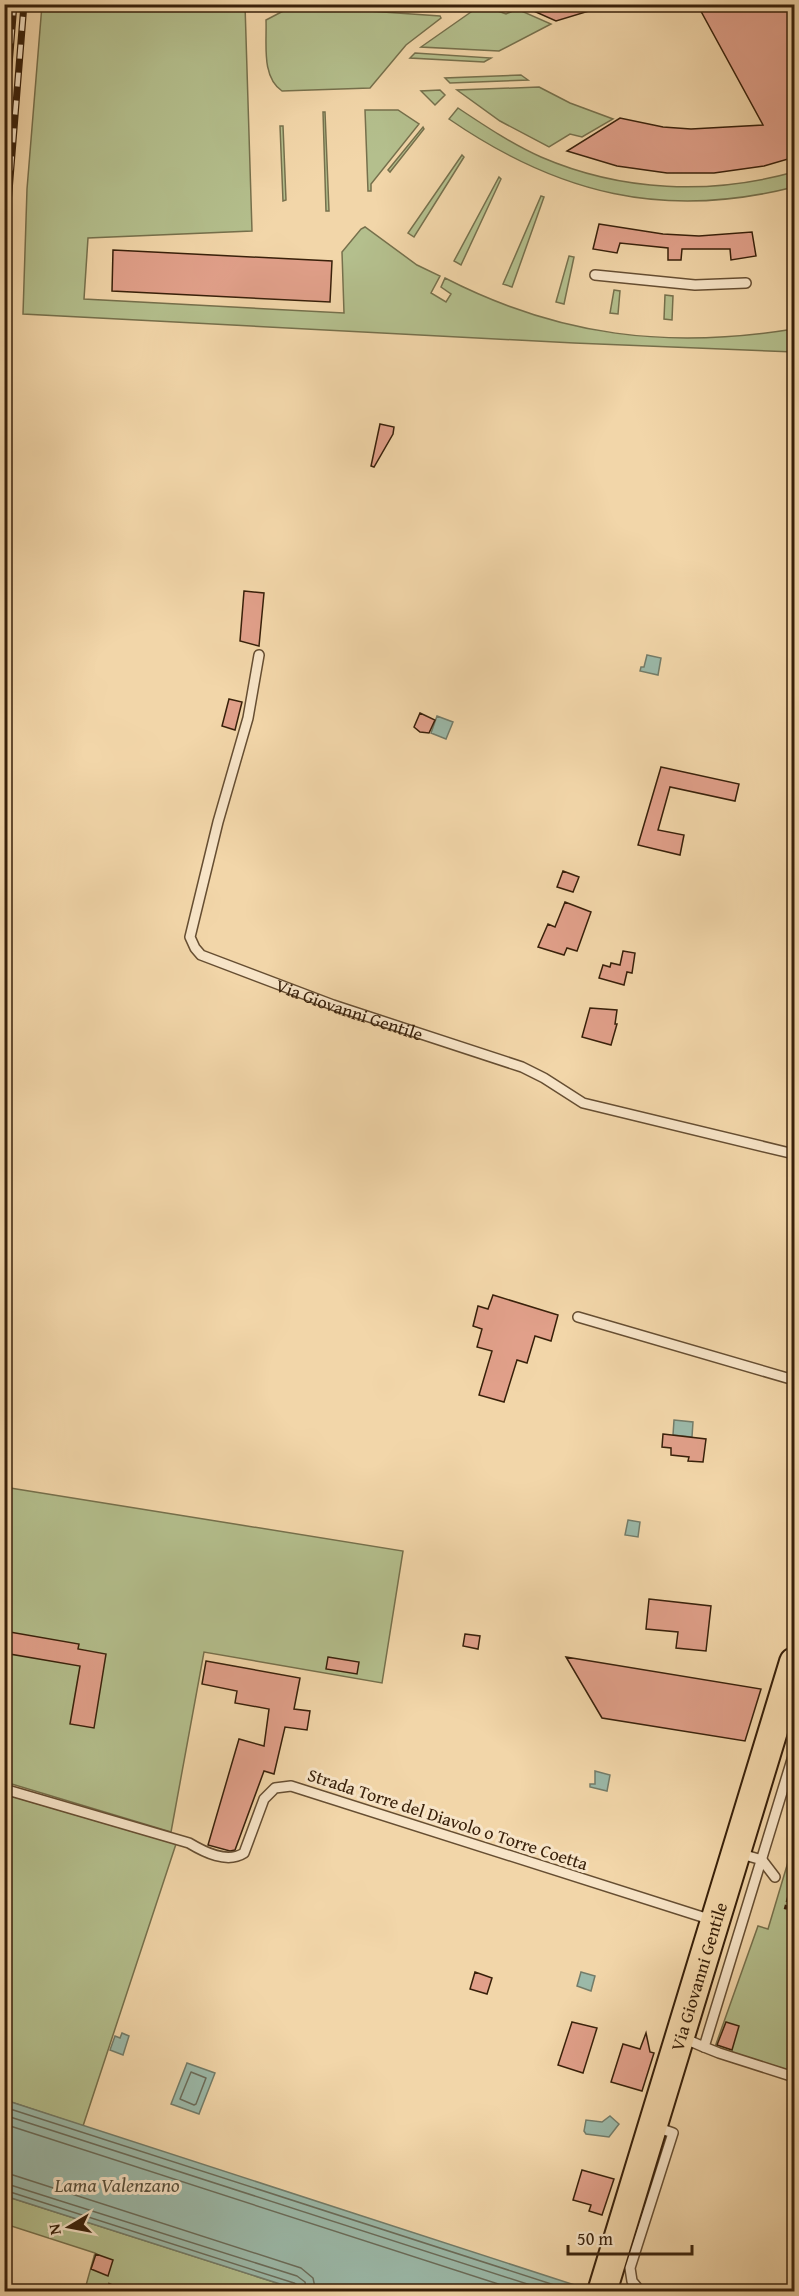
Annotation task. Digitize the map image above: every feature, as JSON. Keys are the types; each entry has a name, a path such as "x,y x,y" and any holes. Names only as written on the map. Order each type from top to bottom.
{"main road":[{"name":"Via Giovanni Gentile","path":"602,2292 653,2126 692,2041 717,1957 715,1921 749,1856 781,1757 795,1662"}],"lane":[{"path":"595,275 695,285 746,283"},
{"name":"Via Giovanni Gentile","path":"259,655 248,718 218,822 190,936 201,956 333,1005 522,1066 583,1103 795,1154"},
{"path":"578,1317 795,1380"},
{"name":"Strada Torre del Diavolo o Torre Coetta","path":"4,1789 189,1843 203,1851 227,1858 237,1858 244,1853 264,1799 274,1788 291,1786 715,1921"},
{"path":"717,1957 749,1856 775,1877"},
{"path":"692,2041 719,2054 795,2077"},
{"path":"641,2292 632,2281 630,2268 673,2133 653,2126"}],"path":[{"path":"795,1876 785,1910 795,1912"},
{"path":"108,2284 129,2292"}],"green space":[{"path":"42,5 245,5 252,231 88,238 84,299 344,313 342,252 365,227 417,265 440,276 431,293 446,302 451,294 441,287 445,278 530,314 615,333 702,338 794,329 794,352 574,343 23,314 27,189"},
{"path":"481,5 506,14 517,9 551,24 499,51 421,47"},
{"path":"297,6 440,16 441,18 406,45 370,88 282,91 275,85 268,68 266,20"},
{"path":"415,53 491,58 484,62 410,58"},
{"path":"521,75 528,80 450,83 445,78"},
{"path":"539,87 570,103 613,119 582,137 570,134 549,147 500,121 457,90"},
{"path":"440,90 445,95 435,105 421,91"},
{"path":"458,108 530,152 572,169 603,177 635,183 699,187 763,179 794,172 794,187 746,197 701,201 656,200 614,194 572,182 531,166 490,145 449,119"},
{"path":"365,110 398,110 419,124 371,184 371,191 368,191"},
{"path":"323,112 325,112 329,211 326,211"},
{"path":"280,126 283,126 286,200 283,201"},
{"path":"423,127 424,129 390,172 388,170"},
{"path":"462,155 464,157 414,237 408,233"},
{"path":"499,177 501,179 461,265 454,261"},
{"path":"541,196 544,197 512,287 503,284"},
{"path":"569,256 574,257 564,304 556,302"},
{"path":"614,290 620,291 618,314 610,313"},
{"path":"665,295 673,296 672,320 664,319"},
{"path":"4,1487 403,1551 382,1683 204,1652 171,1832 5,1782"},
{"path":"4,1794 176,1844 83,2126 5,2100"},
{"path":"794,1842 794,2072 715,2047 758,1926 768,1929"},
{"path":"5,2196 302,2291 91,2291 85,2289 95,2253 5,2224"}],"water":[{"path":"647,655 661,658 658,675 640,671 641,667 644,667"},
{"path":"437,716 453,722 446,739 431,733"},
{"path":"674,1420 693,1422 692,1437 673,1435"},
{"path":"628,1520 640,1522 638,1537 625,1535"},
{"path":"595,1771 610,1775 607,1791 590,1787 590,1784 595,1784"},
{"path":"581,1972 595,1976 591,1991 577,1986"},
{"path":"122,2033 129,2036 123,2055 110,2050 115,2036 120,2038"},
{"path":"187,2063 215,2073 199,2114 171,2104"},
{"name":"Lama Valenzano","path":"5,2100 594,2291 302,2291 5,2196"},
{"path":"610,2116 619,2124 609,2137 586,2134 584,2131 586,2120 602,2122"}],"building":[{"path":"518,4 599,4 599,8 556,21"},
{"path":"697,4 795,4 795,157 764,166 714,173 667,173 617,166 567,151 620,118 663,127 691,129 763,125"},
{"path":"599,224 663,234 699,236 752,232 756,256 731,260 730,249 682,249 681,260 668,260 668,248 620,243 617,253 593,249"},
{"path":"113,250 332,261 330,302 112,291"},
{"path":"380,424 394,427 393,434 374,467 371,466"},
{"path":"244,591 264,593 259,646 240,641"},
{"path":"229,699 242,702 235,730 222,726"},
{"path":"420,713 435,720 429,733 420,732 414,727"},
{"path":"661,767 739,784 735,801 670,787 658,830 684,835 680,855 638,845"},
{"path":"563,871 579,877 573,892 557,887"},
{"path":"565,902 591,912 577,951 567,948 564,955 538,947 548,924 555,927"},
{"path":"623,951 635,953 632,973 627,972 624,985 599,978 603,965 610,967 611,963 620,965"},
{"path":"590,1008 617,1010 615,1024 617,1024 611,1045 582,1037"},
{"path":"493,1295 558,1315 551,1341 535,1336 527,1363 517,1360 504,1402 479,1395 492,1351 477,1347 482,1329 473,1326 478,1306 488,1309"},
{"path":"663,1434 706,1439 703,1462 688,1461 689,1457 671,1455 671,1448 662,1447"},
{"path":"649,1599 711,1606 706,1651 676,1648 678,1632 646,1629"},
{"path":"4,1631 79,1644 78,1649 106,1654 94,1728 70,1724 80,1666 4,1653"},
{"path":"465,1634 480,1636 478,1649 463,1646"},
{"path":"328,1657 359,1662 357,1674 326,1669"},
{"path":"566,1657 761,1689 745,1741 602,1718"},
{"path":"206,1661 300,1678 294,1709 310,1711 307,1730 285,1727 274,1774 264,1771 235,1850 230,1851 208,1845 239,1739 264,1746 269,1709 235,1703 237,1691 202,1684"},
{"path":"475,1972 492,1978 487,1994 470,1989"},
{"path":"572,2022 597,2028 583,2073 558,2065"},
{"path":"726,2022 739,2026 732,2050 717,2045"},
{"path":"646,2033 650,2052 654,2053 642,2091 611,2082 623,2044 640,2049"},
{"path":"582,2170 614,2179 602,2215 589,2211 591,2205 573,2200"},
{"path":"96,2254 113,2260 108,2276 91,2269"}],"railway":[{"path":"4,127 14,4"},
{"path":"4,254 24,4"}]}
